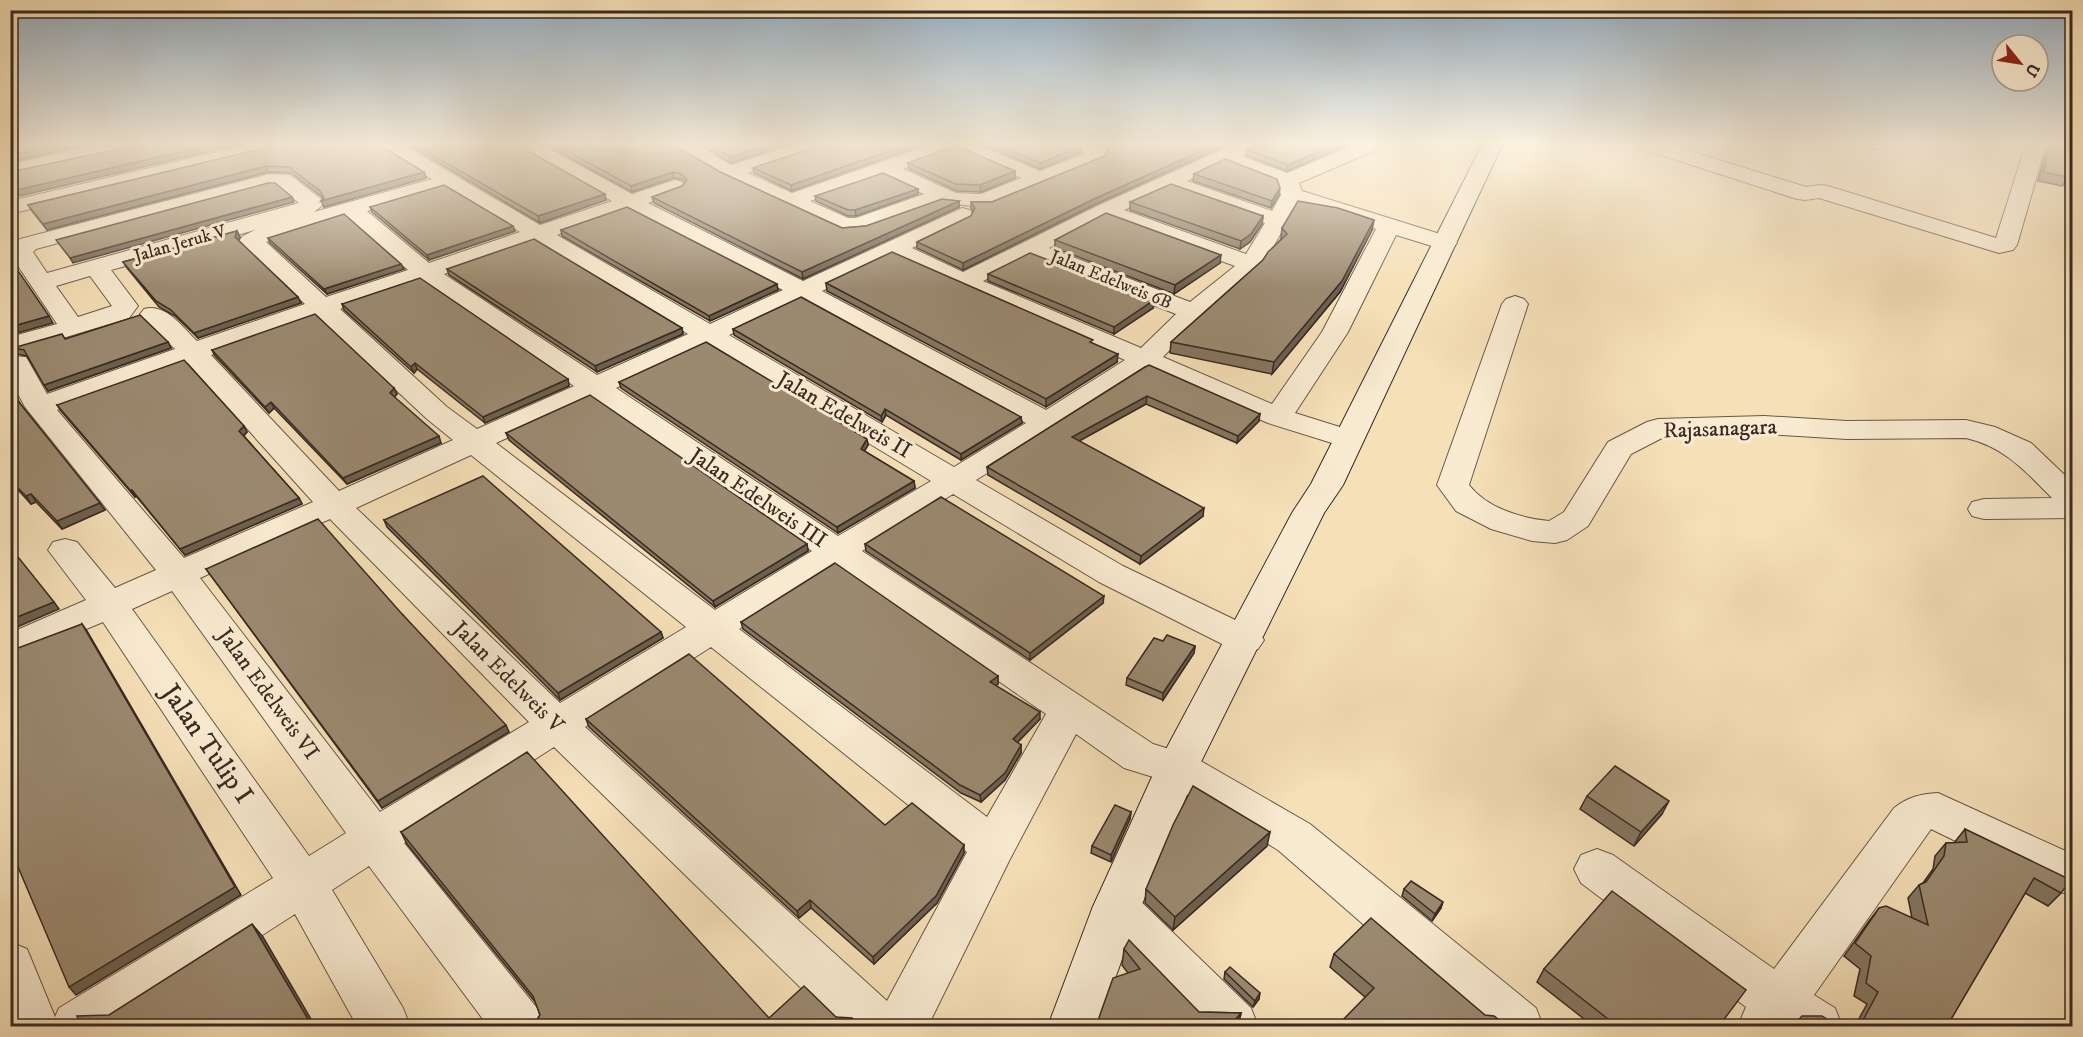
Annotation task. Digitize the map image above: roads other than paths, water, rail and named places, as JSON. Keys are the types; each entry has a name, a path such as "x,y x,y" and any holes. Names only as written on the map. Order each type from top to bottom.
{"street":[{"name":"Jalan Jeruk V","path":"225,191 28,243 20,251 42,282 304,209 313,204 298,191"},
{"path":"410,191 267,233 251,241 437,413 993,848"},
{"name":"Jalan Edelweis II","path":"465,191 1111,574 1223,629"},
{"path":"611,191 805,292 1048,423"},
{"path":"39,407 660,191"},
{"path":"773,191 850,226 944,195"},
{"path":"792,200 818,191"},
{"path":"936,191 967,201 982,201 1007,191"},
{"path":"963,281 1148,191"},
{"path":"1196,191 1278,220"},
{"path":"77,1026 713,628 1048,423 1145,359 1193,312 1252,264 1278,220 1289,191"},
{"path":"1299,191 1389,226 1445,243"},
{"path":"1072,1026 1116,909 1158,762 1223,629 1318,499 1470,191"},
{"path":"1776,191 1797,199 1819,191"},
{"path":"1821,191 1999,246 2005,244 2022,191"},
{"path":"10,208 78,192"},
{"name":"Jalan Edelweis III","path":"351,208 425,272 1079,715 1158,762 1294,837 1518,1026"},
{"path":"1105,211 1252,264"},
{"path":"10,648 335,506 597,387 805,292 962,215"},
{"path":"1278,417 1335,332 1389,226"},
{"path":"1994,269 1999,246"},
{"path":"894,248 963,281 1278,417 1347,439"},
{"name":"Jalan Edelweis 6B","path":"1029,248 1193,312"},
{"path":"13,355 72,327 124,309 125,306 96,267"},
{"path":"42,282 72,327"},
{"name":"Rajasanagara","path":"1515,304 1453,485 1467,504 1503,522 1532,531 1555,532 1575,519 1619,448 1658,428 1710,424 1847,430 1966,429 1992,436 2020,449 2073,499"},
{"name":"Jalan Edelweis V","path":"153,314 193,352 335,506 557,725 876,1026"},
{"name":"Jalan Edelweis VI","path":"13,355 39,407 144,589 338,861 519,1026"},
{"path":"1984,509 2073,508"},
{"path":"65,550 144,589"},
{"name":"Jalan Tulip I","path":"144,589 121,621 338,861"},
{"path":"901,1026 993,848 1079,715"},
{"path":"1597,869 1787,1019 1910,821 1921,812 1938,811 2073,876"},
{"path":"338,861 385,1026"},
{"path":"1116,909 1233,1026"},
{"path":"10,965 33,1026"}]}
